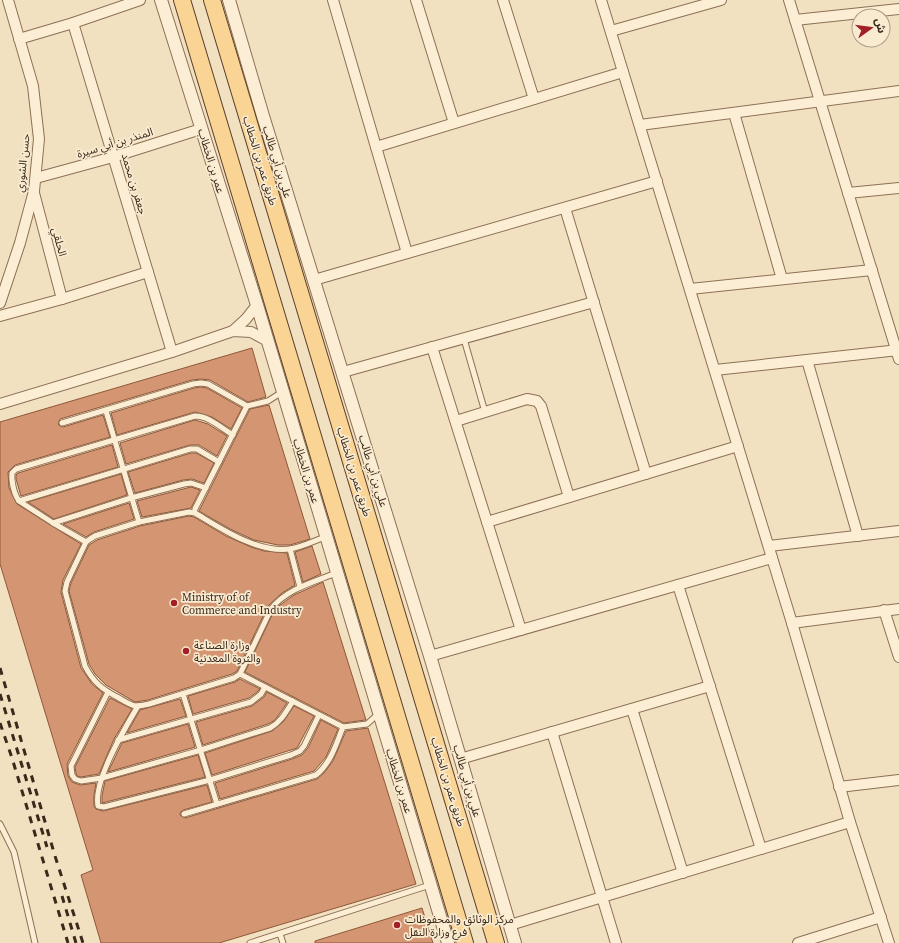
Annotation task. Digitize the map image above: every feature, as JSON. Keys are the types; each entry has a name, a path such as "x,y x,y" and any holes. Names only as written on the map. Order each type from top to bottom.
{"main road":[{"path":"182,0 465,943"},
{"name":"طريق عمر بن الخطاب","path":"212,0 496,943"}],"street":[{"name":"حسن الشوري","path":"0,303 20,243 34,191 39,139 33,86 8,0"},
{"path":"18,38 73,23 140,0"},
{"name":"عمر بن الخطاب","path":"161,0 257,305 266,340 448,943"},
{"name":"علي بن أبي طالب","path":"230,0 263,116 430,656 515,943"},
{"path":"333,0 407,254"},
{"path":"416,0 454,123"},
{"path":"503,0 534,99"},
{"path":"601,0 769,546 850,822 889,943"},
{"path":"611,31 721,0"},
{"path":"715,370 807,360 898,353 789,0"},
{"path":"795,20 899,9"},
{"name":"جعفر بن محمد","path":"73,23 172,352"},
{"path":"376,147 623,72"},
{"path":"640,125 899,91"},
{"path":"734,113 782,279"},
{"path":"256,148 263,116"},
{"name":"المنذر بن أبي سيرة","path":"36,178 113,157 201,129"},
{"path":"213,166 221,129"},
{"path":"314,280 657,181"},
{"path":"848,192 899,188"},
{"name":"الحلقي","path":"34,191 62,299"},
{"path":"566,208 646,474"},
{"path":"690,289 872,270"},
{"path":"0,316 62,299 148,272"},
{"path":"343,372 594,302"},
{"path":"233,331 246,319 257,305"},
{"path":"0,404 172,352 233,331 251,332 266,340"},
{"path":"432,347 521,630"},
{"path":"807,360 858,536"},
{"path":"456,421 527,399 540,403 569,497"},
{"path":"487,522 738,446"},
{"path":"769,546 899,531"},
{"path":"430,656 772,558"},
{"path":"678,585 761,849"},
{"path":"792,623 899,609"},
{"path":"884,610 899,657"},
{"path":"460,759 710,686"},
{"path":"632,709 683,872"},
{"path":"552,732 616,943"},
{"path":"840,787 899,780"},
{"path":"412,825 422,800"},
{"path":"510,925 850,822"},
{"path":"466,844 492,867"},
{"path":"798,943 881,917"}],"lane":[{"path":"464,338 485,412"},
{"path":"62,423 193,384 208,384 248,406 268,401 282,392"},
{"path":"196,508 248,406"},
{"path":"106,411 139,522"},
{"path":"86,542 19,501 11,478 12,473 16,469 195,416 208,418 233,435"},
{"path":"19,501 190,449 197,449 219,462"},
{"path":"54,523 131,498 184,484 191,483 206,488"},
{"path":"325,537 290,549 276,549 250,542 228,533 189,512 139,522 95,536 86,542 67,582 65,591 85,666 94,681 108,692 130,705 138,706 234,678 240,674 271,609 276,603 300,587 336,573"},
{"path":"290,549 300,587"},
{"path":"240,674 343,727 367,724 379,713"},
{"path":"118,740 250,702 261,694 265,687"},
{"path":"108,692 71,766 70,770 75,779 81,781 102,778 201,750 270,728 277,724 282,718 292,701"},
{"path":"183,694 217,804"},
{"path":"138,706 118,740 102,778 96,799 98,806 104,808 210,780 300,751 304,746 319,714"},
{"path":"184,814 316,775 323,770 327,763 343,727"},
{"path":"0,824 14,852 36,943"},
{"path":"250,943 430,885"},
{"path":"280,934 283,943"}],"building":[{"path":"252,348 266,397 248,402 210,380 192,380 60,419 58,424 63,427 103,415 110,437 15,465 8,472 9,488 17,504 81,544 63,580 61,592 81,668 92,684 103,693 67,764 68,776 72,782 80,785 96,783 94,806 96,809 103,811 207,785 212,802 183,810 180,815 185,818 317,779 324,773 333,761 346,731 368,728 416,884 219,943 101,943 81,875 93,870 0,564 0,422"},
{"path":"201,387 207,388 242,408 231,429 212,417 195,412 117,435 111,413"},
{"path":"269,405 310,539 290,545 278,545 254,540 230,529 199,511 250,409"},
{"path":"195,420 208,424 227,436 217,456 199,445 190,445 126,464 120,443"},
{"path":"112,445 118,467 21,496 16,479 16,475 18,473"},
{"path":"191,453 196,453 214,463 204,483 192,479 183,480 135,493 128,472"},
{"path":"121,474 127,495 54,519 28,502"},
{"path":"191,487 200,490 191,508 142,517 137,501"},
{"path":"129,503 134,519 94,532 86,537 63,524"},
{"path":"189,516 194,517 226,536 251,547 264,551 287,553 295,585 282,593 268,606 237,671 232,674 148,700 135,702 106,685 95,674 89,664 69,591 71,583 89,545 97,540 140,526"},
{"path":"312,546 321,574 303,582 295,552"},
{"path":"323,582 366,720 344,723 245,672 274,611 294,595"},
{"path":"240,679 260,689 249,698 193,714 188,696 235,682"},
{"path":"267,692 287,703 275,720 268,724 203,745 196,722 252,706 264,697"},
{"path":"110,698 132,709 114,739 99,774 81,777 77,776 75,767"},
{"path":"180,699 186,716 127,733 140,710"},
{"path":"294,706 314,716 297,748 212,775 205,753 272,731 283,722"},
{"path":"321,720 338,729 326,757 314,771 220,799 215,783 302,755 308,748"},
{"path":"188,724 195,747 108,772 122,743"},
{"path":"198,755 205,777 102,803 105,781"},
{"name":"مركز الوثائق والمحفوظات فرع وزارة النقل","path":"422,908 433,943 315,943 315,941"}],"railway":[{"path":"0,668 55,856 83,943"},
{"path":"0,694 47,847"},
{"path":"0,723 68,943"},
{"path":"62,896 76,943"}],"place":[{"name":"Ministry of of Commerce and Industry","path":"174,603"},
{"name":"وزارة الصناعة والثروة المعدنية","path":"186,651"},
{"name":"مركز الوثائق والمحفوظات فرع وزارة النقل","path":"397,925"}]}
